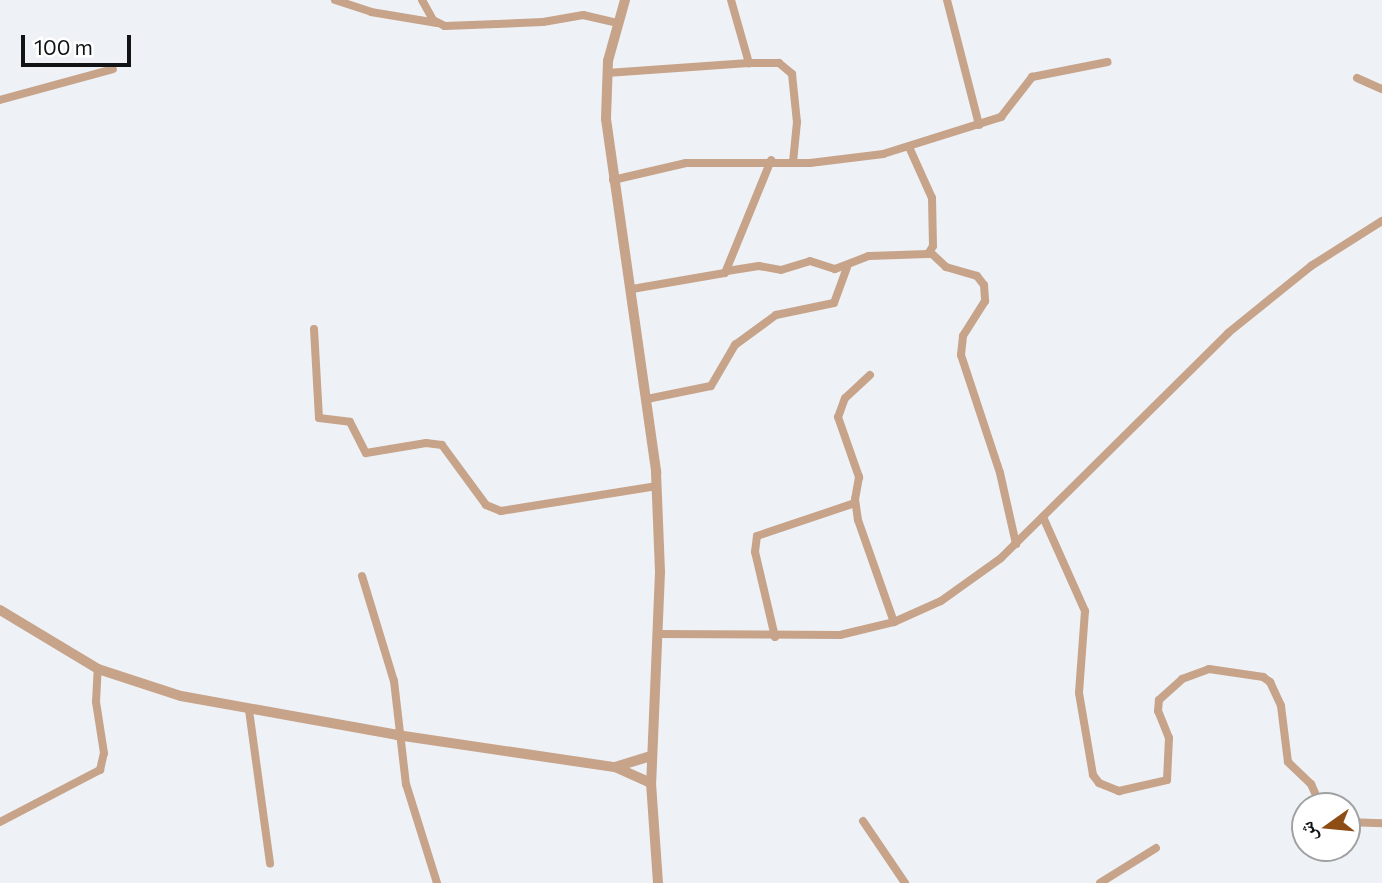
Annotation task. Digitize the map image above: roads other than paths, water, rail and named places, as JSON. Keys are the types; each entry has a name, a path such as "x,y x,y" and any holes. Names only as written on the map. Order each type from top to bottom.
{"street":[{"path":"335,0 371,12 437,23 543,22 583,15 618,23"},
{"path":"422,0 437,23"},
{"path":"625,0 607,73 606,132 632,289 657,486 658,634 651,756 657,883"},
{"path":"732,0 749,62"},
{"path":"947,0 979,125"},
{"path":"607,73 749,62 779,63 792,74 797,122 793,162"},
{"path":"613,180 673,165 842,160 909,147 979,125 1013,107 1032,78 1108,62"},
{"path":"0,100 113,69"},
{"path":"1357,78 1382,89"},
{"path":"909,147 931,191 930,252"},
{"path":"727,271 771,160"},
{"path":"658,634 775,637 840,635 894,622 958,590 1016,544 1228,333 1311,266 1382,221"},
{"path":"632,289 713,278 727,271 759,266 781,270 810,261 829,269 847,267 869,256 930,252 946,267 977,276 984,285 985,302 963,336 961,355 1000,473 1016,544"},
{"path":"647,399 710,386 735,345 776,315 834,303 847,267"},
{"path":"314,329 319,418 350,422 366,453 426,443 442,445 486,505 500,511 657,486"},
{"path":"870,375 845,398 838,414 859,477 855,503 894,622"},
{"path":"775,637 755,552 757,536 855,503"},
{"path":"1043,517 1085,611 1079,693 1093,775 1099,783 1119,791 1167,780 1169,738 1158,711 1159,700 1182,679 1209,669 1270,682 1282,706 1288,762 1311,784 1315,792"},
{"path":"362,576 394,681 397,735 406,784 437,883"},
{"path":"0,610 98,669 181,695 249,710 397,735 615,767 651,783"},
{"path":"0,822 100,770 104,753 96,702 98,669"},
{"path":"249,710 270,864"},
{"path":"615,767 651,756"},
{"path":"863,821 905,883"},
{"path":"1361,822 1382,823"},
{"path":"1100,883 1156,848"}]}
